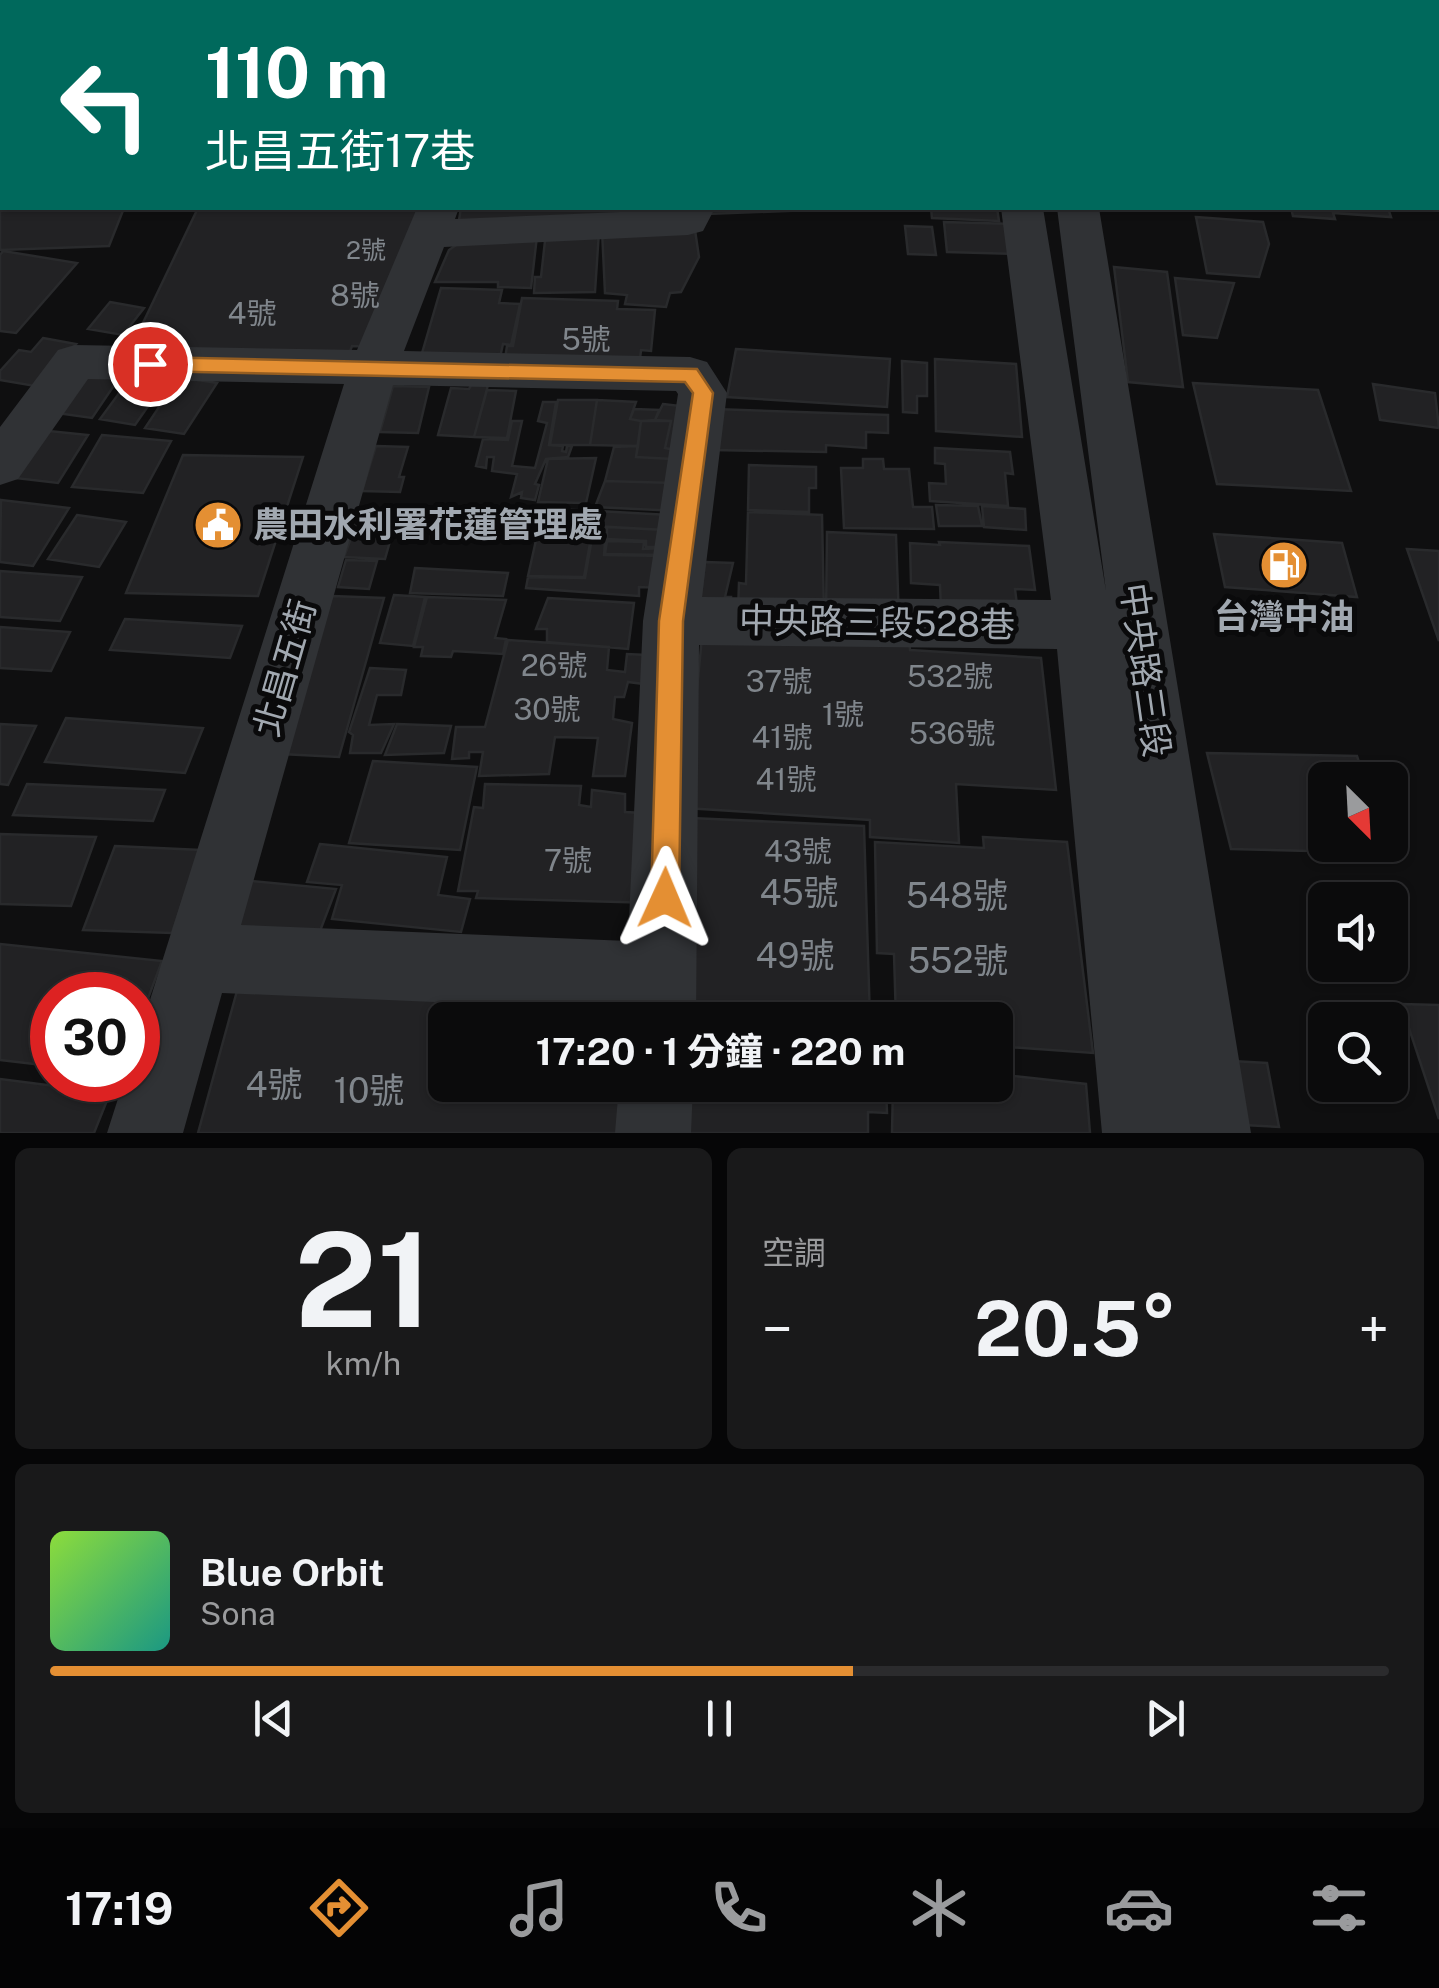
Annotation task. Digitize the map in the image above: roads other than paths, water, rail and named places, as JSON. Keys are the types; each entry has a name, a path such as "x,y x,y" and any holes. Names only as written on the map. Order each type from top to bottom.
{"street":[{"path":"432,221 688,221 693,210"},
{"name":"中央路三段","path":"1022,210 1082,625 1140,1133"},
{"name":"中央路三段","path":"1078,210 1213,1133"},
{"name":"北昌五街","path":"145,1133 373,370 432,221"},
{"path":"0,465 75,362 690,374 703,393 671,621 662,999 200,958"},
{"name":"中央路三段528巷","path":"671,621 1082,625"},
{"path":"653,1133 655,1102"}],"place":[{"name":"農田水利署花蓮管理處","path":"218,525"},
{"name":"台灣中油","path":"1284,565"}]}
